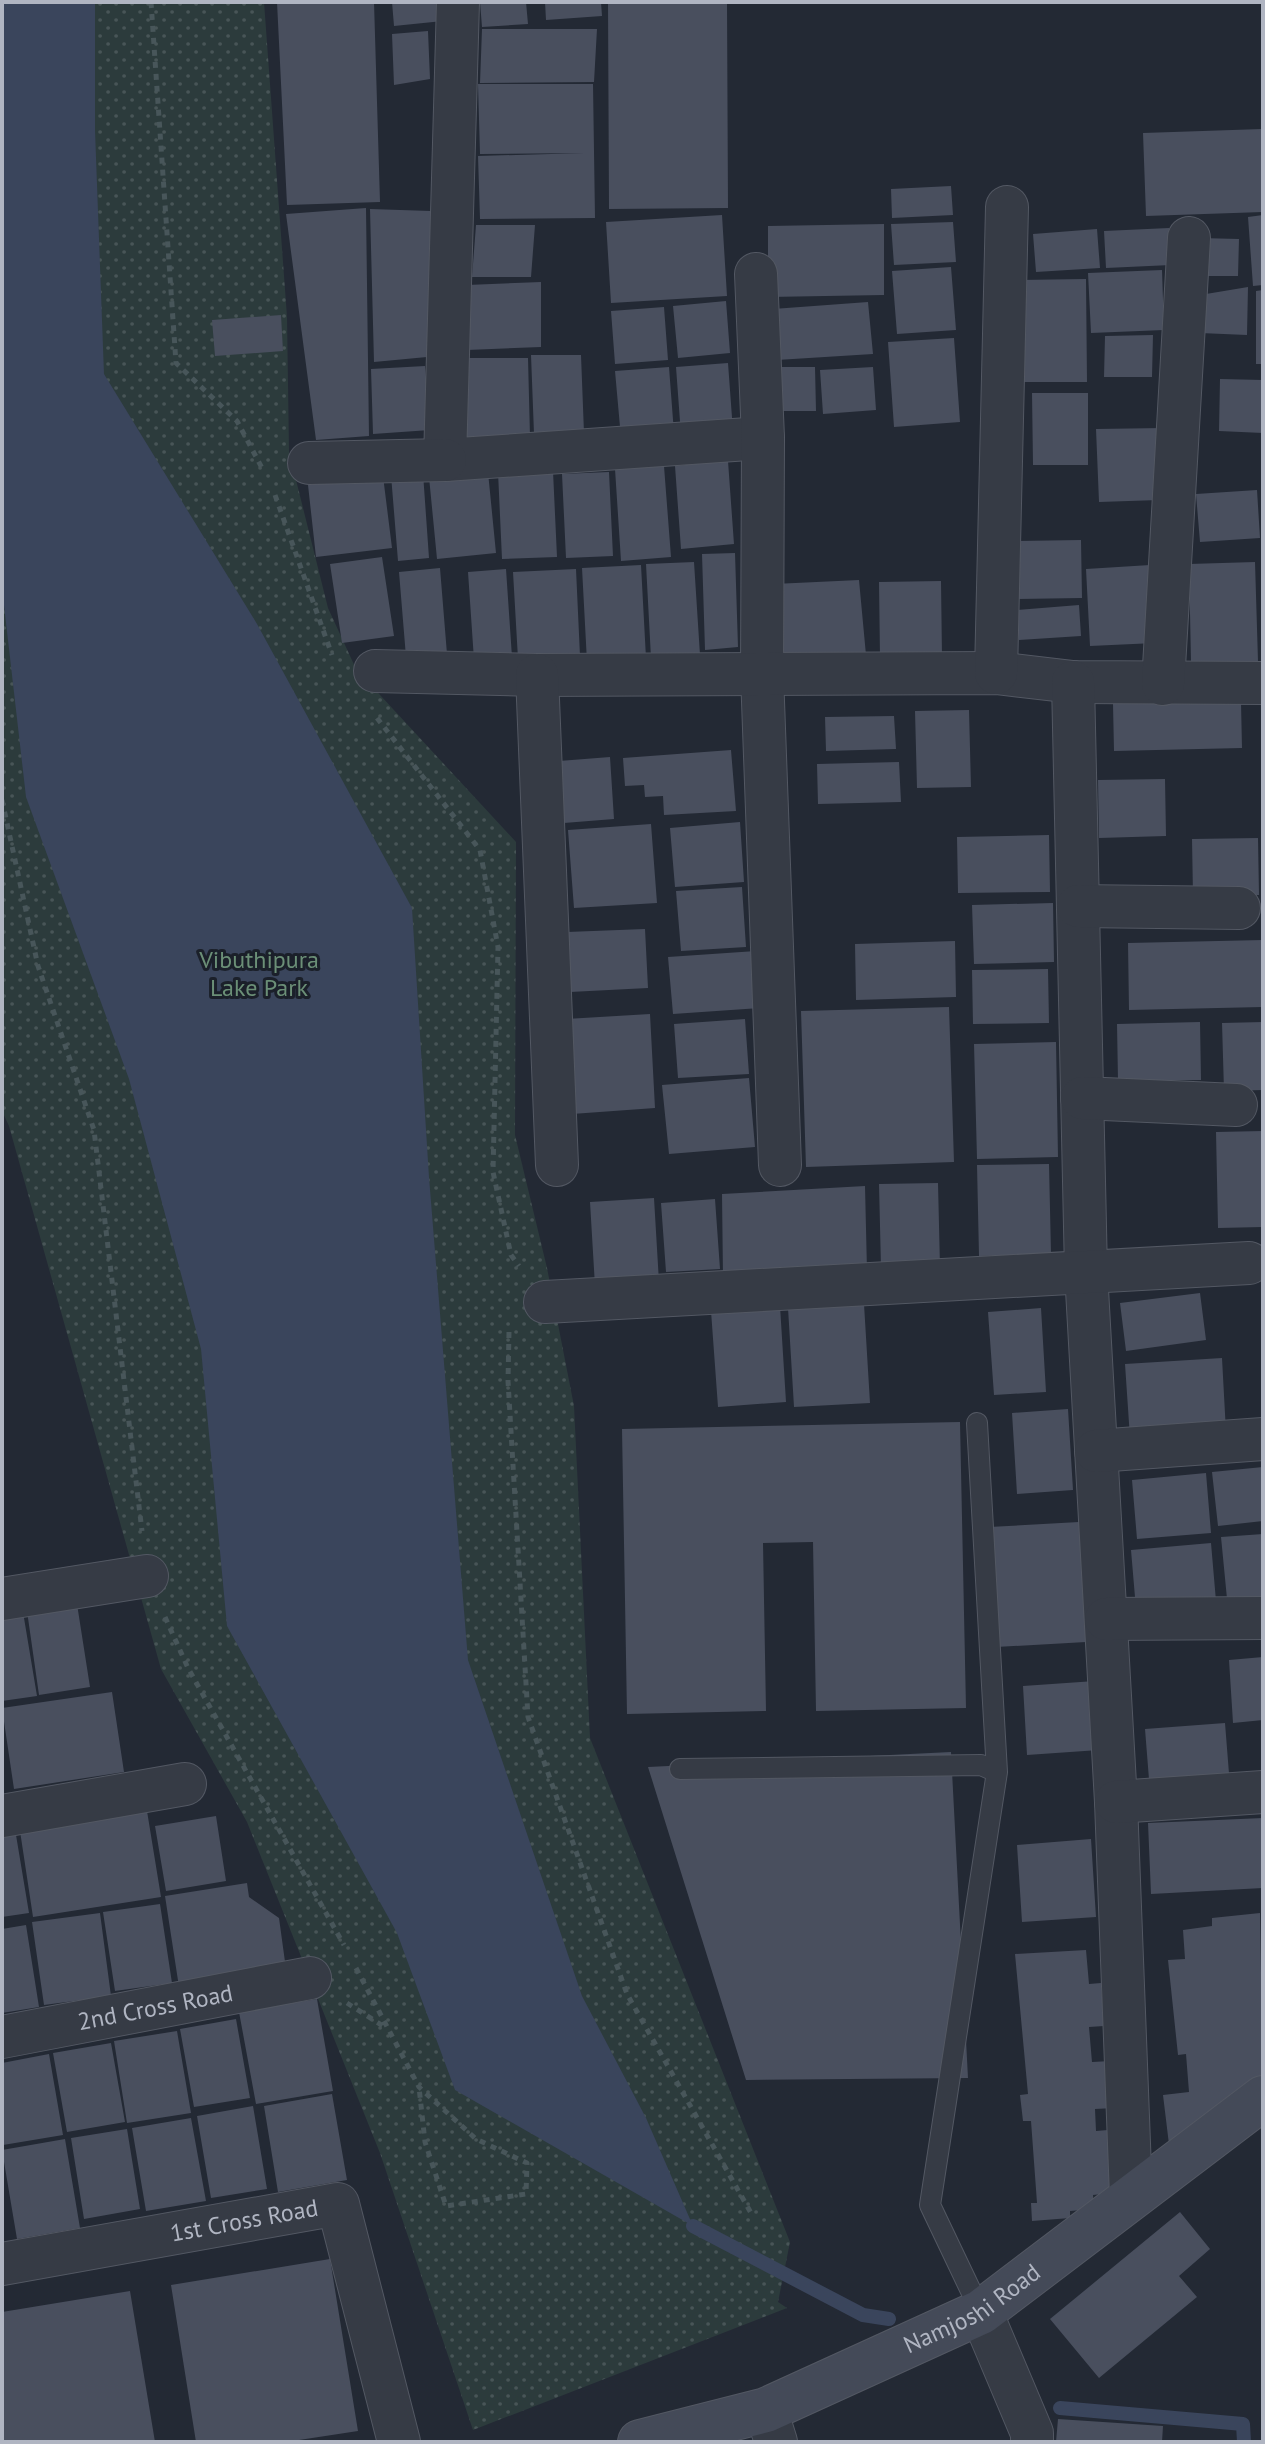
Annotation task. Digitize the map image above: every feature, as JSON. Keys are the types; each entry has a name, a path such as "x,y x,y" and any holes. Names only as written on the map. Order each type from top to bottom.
{"main road":[{"name":"Namjoshi Road","path":"640,2442 771,2426 981,2312 1263,2098"}],"street":[{"path":"445,460 458,2"},
{"path":"996,673 1007,207"},
{"path":"1163,684 1189,238"},
{"path":"756,274 763,438 762,674 780,1165"},
{"path":"309,463 445,460 763,438"},
{"path":"375,671 537,675 996,673 1073,682 1263,683"},
{"path":"537,675 557,1165"},
{"path":"1073,682 1086,1272 1116,1802 1131,2196"},
{"path":"1078,906 1239,908"},
{"path":"1082,1098 1236,1105"},
{"path":"527,1310 1249,1263"},
{"path":"1096,1451 1263,1439"},
{"path":"2,1599 147,1576"},
{"path":"1106,1619 1263,1618"},
{"path":"2,1816 185,1784"},
{"path":"1116,1802 1263,1792"},
{"name":"2nd Cross Road","path":"2,2037 310,1978"},
{"name":"1st Cross Road","path":"2,2264 338,2204 399,2442"},
{"path":"981,2312 1032,2433 1032,2442"}],"lane":[{"path":"977,1423 997,1772 930,2205 981,2312"},
{"path":"680,1769 981,1765 997,1772"}],"path":[{"path":"2,800 38,966 94,1130 147,1576 188,1668 347,1949"},
{"path":"511,1255 511,1271"},
{"path":"527,1310 508,1381 528,1717 627,1994 751,2213"},
{"path":"354,1963 419,2087 476,2139 527,2163 526,2194 446,2206 425,2142 419,2087"}],"green space":[{"name":"Vibuthipura Lake Park","path":"2,2 264,2 287,317 289,452 328,608 356,669 516,842 515,1135 547,1268 574,1406 590,1738 790,2242 778,2302 787,2308 473,2430 380,2153 247,1822 161,1669 9,1126 2,1111"}],"water":[{"path":"2,2 95,2 95,130 104,374 257,624 412,908 429,1177 468,1660 582,1996 646,2118 693,2226 455,2090 397,1933 227,1626 201,1349 129,1079 26,797 2,588"}],"building":[{"path":"277,2 374,2 380,202 287,205"},
{"path":"392,2 442,2 443,21 394,26"},
{"path":"480,2 526,2 528,24 482,27"},
{"path":"545,2 601,2 602,16 546,20"},
{"path":"608,2 727,2 728,208 609,209"},
{"path":"482,29 597,29 594,82 480,83"},
{"path":"428,31 430,79 394,85 392,34"},
{"path":"478,84 593,84 595,218 480,219 478,156 585,153 480,154"},
{"path":"1262,129 1263,212 1146,216 1143,133"},
{"path":"951,186 953,215 892,218 891,189"},
{"path":"366,208 369,436 316,440 286,214"},
{"path":"370,209 431,211 427,357 374,362"},
{"path":"722,215 727,296 611,303 606,222"},
{"path":"1263,215 1263,285 1253,286 1248,217"},
{"path":"953,222 956,262 894,265 891,224"},
{"path":"884,224 884,295 768,297 768,226"},
{"path":"476,225 535,225 531,277 472,277"},
{"path":"1169,228 1171,265 1106,268 1104,231"},
{"path":"1097,229 1100,268 1036,272 1033,234"},
{"path":"1200,238 1239,239 1238,276 1199,276"},
{"path":"951,267 956,330 897,334 892,271"},
{"path":"1162,270 1164,330 1091,333 1088,273"},
{"path":"1086,279 1087,382 1020,382 1019,280"},
{"path":"541,282 541,347 467,350 467,285"},
{"path":"1248,287 1247,335 1200,333 1206,294"},
{"path":"1263,290 1263,364 1256,364 1256,291"},
{"path":"726,301 730,353 678,358 673,306"},
{"path":"868,302 873,354 777,360 773,309"},
{"path":"664,307 668,360 615,364 611,311"},
{"path":"281,315 283,351 215,356 212,320"},
{"path":"1153,335 1152,377 1104,377 1105,336"},
{"path":"954,338 960,422 894,427 888,342"},
{"path":"531,355 581,355 584,433 534,434"},
{"path":"464,358 528,358 530,437 467,437"},
{"path":"728,363 733,431 681,435 676,367"},
{"path":"425,366 430,430 373,434 371,369"},
{"path":"669,367 674,433 621,438 615,371"},
{"path":"776,367 815,367 816,411 777,411"},
{"path":"873,367 876,410 823,414 820,370"},
{"path":"1220,379 1263,380 1263,433 1219,431"},
{"path":"1032,393 1088,393 1088,465 1033,465"},
{"path":"1163,428 1159,500 1099,502 1096,429"},
{"path":"728,461 734,544 681,549 675,466"},
{"path":"664,466 671,557 621,561 615,469"},
{"path":"553,471 557,557 502,559 498,472"},
{"path":"488,472 496,553 437,559 429,477"},
{"path":"609,472 613,556 566,558 562,474"},
{"path":"423,473 429,558 398,561 391,475"},
{"path":"383,476 392,548 316,557 308,485"},
{"path":"1257,490 1260,538 1200,542 1196,494"},
{"path":"1081,540 1082,598 1018,599 1017,541"},
{"path":"735,553 738,647 705,650 702,554"},
{"path":"382,557 394,636 342,643 330,564"},
{"path":"694,562 700,655 651,658 646,564"},
{"path":"1255,562 1258,661 1191,662 1189,564"},
{"path":"641,565 646,658 587,662 582,568"},
{"path":"1150,565 1155,643 1090,646 1086,569"},
{"path":"440,568 447,654 406,657 399,572"},
{"path":"506,569 512,657 474,660 468,572"},
{"path":"576,569 580,656 518,659 513,572"},
{"path":"859,580 866,655 779,657 774,584"},
{"path":"941,581 942,657 880,658 879,582"},
{"path":"1079,605 1081,636 1019,640 1017,610"},
{"path":"1241,702 1242,748 1114,751 1113,704"},
{"path":"969,710 971,787 917,788 915,711"},
{"path":"894,716 896,749 826,751 825,717"},
{"path":"731,750 736,811 664,815 663,796 645,797 644,785 625,786 623,758"},
{"path":"610,757 614,819 564,823 559,761"},
{"path":"899,762 901,802 818,804 817,764"},
{"path":"1165,779 1166,836 1099,838 1098,780"},
{"path":"740,822 744,882 675,887 670,828"},
{"path":"651,824 657,903 574,908 568,830"},
{"path":"1049,835 1050,892 958,893 957,837"},
{"path":"1258,838 1259,895 1193,896 1192,839"},
{"path":"742,887 746,947 681,951 676,891"},
{"path":"1053,903 1054,962 974,964 972,905"},
{"path":"645,929 648,988 570,992 567,932"},
{"path":"1263,940 1263,1007 1129,1010 1128,943"},
{"path":"955,941 956,997 856,1000 855,944"},
{"path":"756,951 760,1008 673,1014 668,957"},
{"path":"1048,969 1049,1023 973,1024 972,970"},
{"path":"949,1007 954,1162 806,1167 801,1011"},
{"path":"650,1014 655,1108 572,1114 566,1019"},
{"path":"745,1019 749,1074 678,1078 674,1024"},
{"path":"1200,1022 1201,1080 1118,1081 1117,1024"},
{"path":"1263,1022 1263,1090 1224,1091 1222,1023"},
{"path":"1056,1042 1058,1157 977,1159 974,1044"},
{"path":"749,1078 755,1147 669,1154 662,1085"},
{"path":"1263,1131 1263,1227 1218,1228 1216,1132"},
{"path":"1049,1164 1051,1254 979,1256 977,1165"},
{"path":"938,1183 940,1267 881,1268 879,1184"},
{"path":"865,1186 867,1271 723,1278 722,1194"},
{"path":"654,1198 659,1282 595,1286 590,1202"},
{"path":"715,1199 720,1269 666,1272 661,1203"},
{"path":"1200,1293 1206,1340 1126,1351 1120,1303"},
{"path":"864,1304 870,1403 794,1407 788,1308"},
{"path":"780,1306 786,1402 718,1407 711,1311"},
{"path":"1041,1308 1046,1392 994,1395 988,1312"},
{"path":"1222,1358 1226,1432 1130,1438 1125,1364"},
{"path":"1068,1409 1073,1490 1017,1494 1012,1413"},
{"path":"960,1422 966,1708 816,1711 813,1542 763,1543 766,1711 627,1714 622,1429"},
{"path":"1263,1467 1263,1521 1218,1526 1212,1472"},
{"path":"1206,1473 1211,1533 1137,1539 1132,1480"},
{"path":"1079,1522 1086,1642 996,1647 989,1527"},
{"path":"1263,1534 1263,1605 1228,1609 1221,1537"},
{"path":"1211,1543 1216,1601 1136,1609 1131,1550"},
{"path":"77,1604 90,1687 39,1695 27,1611"},
{"path":"23,1612 37,1696 2,1701 2,1615"},
{"path":"1263,1657 1263,1720 1233,1723 1229,1660"},
{"path":"1095,1681 1099,1750 1027,1755 1023,1686"},
{"path":"112,1692 124,1772 14,1789 2,1708"},
{"path":"1225,1723 1230,1786 1150,1792 1145,1729"},
{"path":"951,1752 968,2078 746,2080 648,1767"},
{"path":"147,1811 161,1897 33,1917 20,1831"},
{"path":"216,1816 226,1881 166,1891 155,1826"},
{"path":"1263,1818 1263,1888 1151,1894 1148,1823"},
{"path":"16,1835 29,1913 2,1917 2,1837"},
{"path":"1091,1839 1096,1917 1022,1922 1017,1845"},
{"path":"247,1883 249,1897 279,1918 286,1969 179,1987 165,1896"},
{"path":"160,1904 172,1983 115,1991 103,1912"},
{"path":"100,1913 111,1996 44,2005 32,1922"},
{"path":"1260,1913 1263,2091 1171,2161 1163,2095 1189,2092 1186,2054 1178,2055 1168,1960 1185,1959 1183,1930 1212,1926 1212,1918"},
{"path":"26,1925 39,2007 2,2013 2,1929"},
{"path":"1086,1950 1089,1984 1101,1983 1104,2026 1089,2027 1092,2062 1111,2061 1114,2108 1095,2109 1096,2131 1108,2130 1112,2193 1093,2195 1094,2209 1070,2211 1070,2218 1032,2221 1031,2203 1037,2203 1031,2121 1023,2121 1020,2095 1028,2094 1015,1954"},
{"path":"317,1999 333,2091 256,2104 239,2012"},
{"path":"236,2019 250,2098 194,2107 180,2029"},
{"path":"177,2031 191,2113 127,2123 114,2041"},
{"path":"111,2043 125,2122 67,2132 53,2053"},
{"path":"49,2054 63,2135 3,2145 2,2063"},
{"path":"332,2094 347,2180 278,2192 264,2106"},
{"path":"253,2106 267,2189 211,2198 197,2116"},
{"path":"191,2118 206,2201 146,2211 132,2128"},
{"path":"127,2129 140,2209 84,2219 71,2138"},
{"path":"65,2139 80,2228 17,2239 2,2150"},
{"path":"1180,2212 1210,2249 1179,2276 1197,2297 1099,2378 1050,2319"},
{"path":"330,2259 358,2431 286,2442 196,2442 171,2285"},
{"path":"130,2291 155,2442 2,2442 2,2312"},
{"path":"1058,2419 1163,2426 1162,2442 1056,2442"}],"waterway":[{"path":"693,2226 863,2315 889,2319"},
{"path":"1060,2408 1243,2424 1244,2442"}]}
